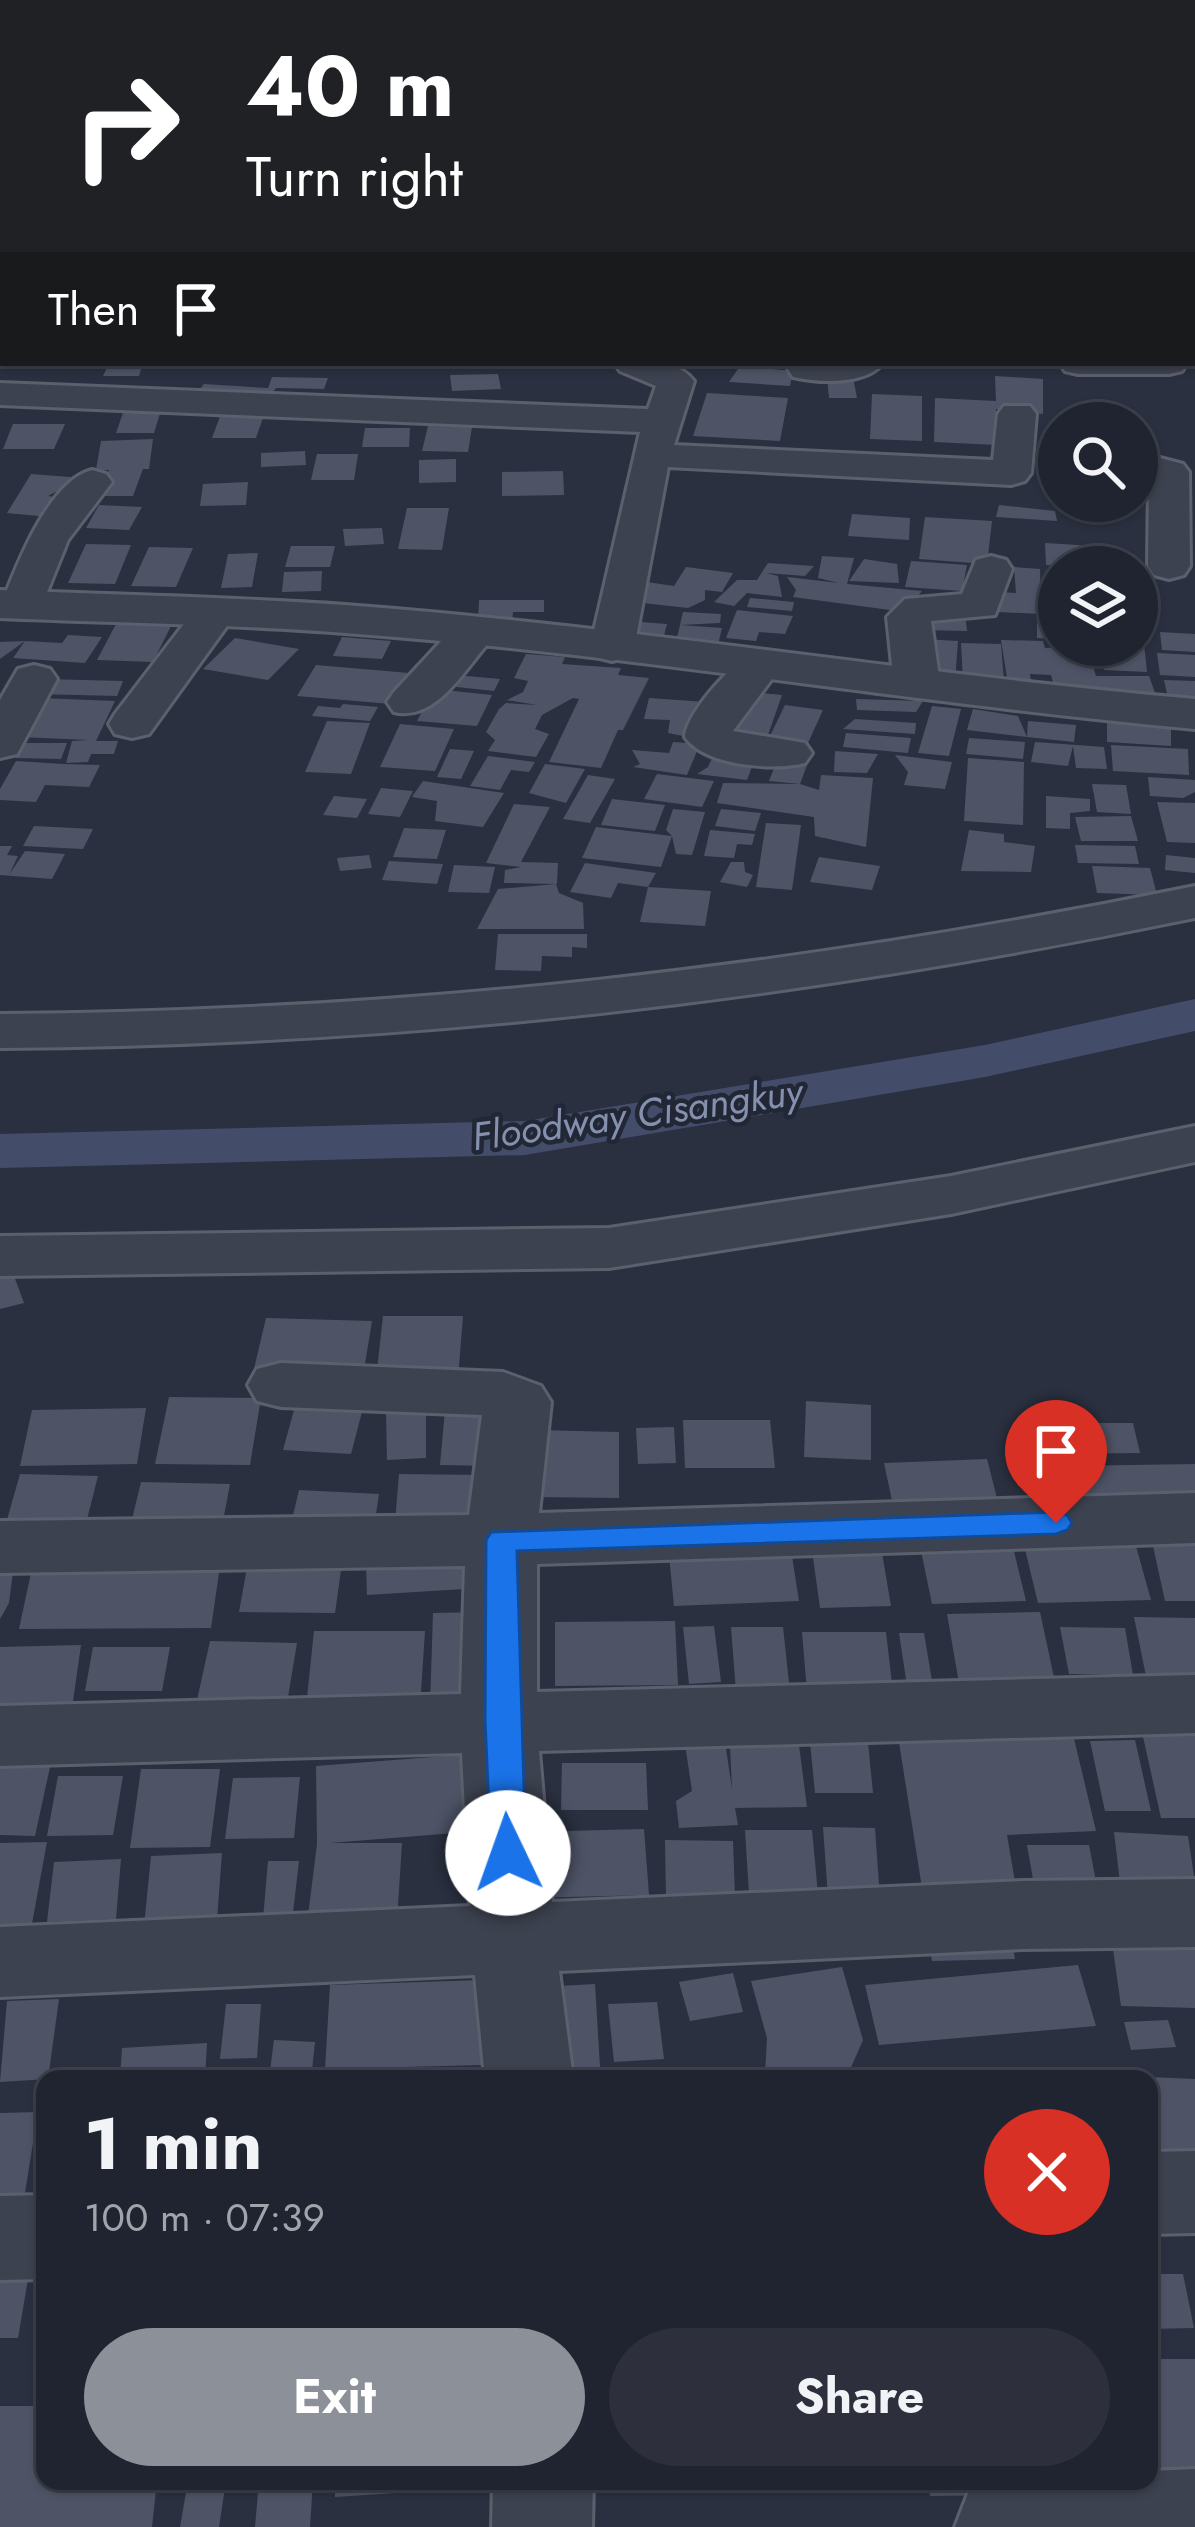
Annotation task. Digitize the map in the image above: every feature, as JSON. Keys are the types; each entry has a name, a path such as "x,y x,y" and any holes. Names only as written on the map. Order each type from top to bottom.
{"street":[{"path":"19,395 55,366"},
{"path":"612,647 657,438 679,372 648,366"},
{"path":"806,368 854,366"},
{"path":"19,395 471,417 657,438 842,449 1011,473 1017,414"},
{"path":"1014,456 1038,458"},
{"path":"1158,469 1168,472 1168,566"},
{"path":"92,482 48,539 12,603 215,612 474,632 1195,714"},
{"path":"0,534 48,539"},
{"path":"916,684 909,617 920,608 980,606 991,569"},
{"path":"132,724 215,612"},
{"path":"410,702 474,632"},
{"path":"760,664 709,725 709,737 717,743 788,753"},
{"path":"0,744 34,680"},
{"path":"0,1031 425,1020 847,968 1195,902"},
{"path":"0,1256 609,1248 951,1195 1195,1144"},
{"path":"281,1384 511,1395 517,1402 502,1540 502,1721 513,1941 528,2070"},
{"path":"0,1546 502,1540 1195,1518"},
{"path":"0,1736 1195,1705"},
{"path":"0,1961 1023,1915 1195,1913"},
{"path":"1158,2193 1195,2192"},
{"path":"0,2238 36,2237"},
{"path":"542,2527 543,2490"},
{"path":"1005,2527 1195,2519"}],"building":[{"path":"108,366 142,366 139,376 103,376"},
{"path":"740,366 793,371 790,386 729,382"},
{"path":"498,374 501,389 452,391 450,375"},
{"path":"827,376 853,377 857,398 829,398"},
{"path":"995,376 1043,379 1038,413 996,409 997,445 934,442 935,398 996,401"},
{"path":"272,377 328,378 324,389 276,388 266,402 193,397 204,384 268,388"},
{"path":"707,393 788,398 780,441 693,436"},
{"path":"872,394 922,396 922,441 870,439"},
{"path":"125,407 162,407 154,433 116,433"},
{"path":"222,411 265,412 256,438 212,438"},
{"path":"13,424 65,424 54,449 3,449"},
{"path":"428,426 472,427 468,452 422,451"},
{"path":"365,428 410,428 409,447 362,447"},
{"path":"153,439 149,469 143,469 133,496 98,496 109,470 96,470 101,441"},
{"path":"305,451 306,465 261,467 261,453"},
{"path":"317,454 358,454 354,480 311,480"},
{"path":"456,459 456,482 419,483 419,460"},
{"path":"563,471 564,495 502,496 502,472"},
{"path":"31,474 83,478 48,496 61,498 49,517 7,513"},
{"path":"248,482 246,505 200,506 203,484"},
{"path":"99,505 142,507 129,530 86,528"},
{"path":"999,505 1038,509 1038,520 996,517"},
{"path":"407,508 449,508 442,550 398,549"},
{"path":"852,514 910,518 909,540 848,536"},
{"path":"925,517 992,521 987,564 919,559"},
{"path":"382,528 384,544 345,546 343,529"},
{"path":"86,544 131,545 115,584 68,583"},
{"path":"291,546 335,546 330,567 285,567"},
{"path":"149,547 193,548 176,587 131,586"},
{"path":"258,553 252,587 221,588 228,554"},
{"path":"822,556 854,558 847,584 922,591 905,612 793,597 796,590 787,577 839,583 818,578"},
{"path":"864,559 897,564 899,583 849,581"},
{"path":"911,561 967,565 962,591 905,587"},
{"path":"768,563 814,566 805,576 766,573 778,576 782,597 747,593 734,606 714,602 737,580 757,580"},
{"path":"686,567 733,573 722,592 705,590 705,600 688,608 634,602 646,593 647,582 674,586"},
{"path":"1014,567 1038,569 1038,614 998,612 998,592 1016,593"},
{"path":"322,571 321,591 282,592 284,572"},
{"path":"750,598 794,602 792,611 747,607"},
{"path":"479,600 544,600 544,612 513,612 512,622 478,623"},
{"path":"737,610 793,616 785,634 759,632 756,641 726,638"},
{"path":"683,612 721,614 720,623 680,625"},
{"path":"920,612 965,613 967,631 921,630"},
{"path":"628,621 667,624 663,639 624,637"},
{"path":"116,624 171,626 153,662 97,660"},
{"path":"680,625 722,628 717,649 675,646"},
{"path":"1160,632 1195,634 1195,652 1162,650"},
{"path":"68,635 102,637 85,663 13,658 25,641 62,643"},
{"path":"342,637 391,641 382,659 333,656"},
{"path":"235,638 299,649 268,680 203,669"},
{"path":"923,639 958,641 955,681 918,678"},
{"path":"1001,640 1038,641 1038,666 1093,666 1096,676 1149,676 1157,698 1099,698 1099,690 1055,689 1051,675 1030,674 1032,690 1009,690"},
{"path":"25,641 0,659 0,642"},
{"path":"961,643 1001,644 1004,682 963,680"},
{"path":"1158,653 1195,655 1195,677 1160,675"},
{"path":"526,654 565,657 562,664 621,668 618,675 649,678 601,768 549,762 579,699 573,698 542,715 535,729 549,734 536,757 488,751 495,740 486,732 499,709 506,703 537,705 507,700 523,692 528,681 514,678"},
{"path":"316,665 409,673 391,704 297,696"},
{"path":"1104,666 1146,666 1147,672 1104,670"},
{"path":"445,674 500,679 494,691 438,685"},
{"path":"44,679 123,681 117,696 37,694"},
{"path":"1164,680 1195,681 1195,704 1169,703"},
{"path":"434,689 492,695 477,726 417,721"},
{"path":"742,691 782,695 768,735 727,730"},
{"path":"40,698 115,701 96,741 118,741 114,754 91,754 88,762 66,763 72,741 89,740 20,737"},
{"path":"649,698 706,702 698,739 668,733 670,720 644,719"},
{"path":"856,699 923,701 916,712 857,710"},
{"path":"343,704 378,707 370,721 312,716 318,706 340,708"},
{"path":"785,705 823,710 808,743 769,738"},
{"path":"932,706 961,709 949,756 918,753"},
{"path":"973,709 1018,716 1027,737 967,730"},
{"path":"855,719 916,723 915,734 843,729"},
{"path":"327,721 370,723 351,774 305,772"},
{"path":"1028,721 1076,725 1074,742 1027,737"},
{"path":"1107,723 1171,727 1171,746 1107,742"},
{"path":"400,724 454,729 435,771 380,767"},
{"path":"846,733 911,738 908,753 843,747"},
{"path":"969,738 1025,742 1023,759 966,754"},
{"path":"673,742 700,744 687,775 633,767 640,764 632,750 669,753"},
{"path":"1035,742 1104,747 1107,769 1076,768 1073,746 1068,766 1031,762"},
{"path":"22,743 67,743 61,759 15,758"},
{"path":"1111,745 1188,749 1189,775 1113,771"},
{"path":"450,749 474,751 461,779 437,777"},
{"path":"835,751 878,754 867,773 834,772"},
{"path":"714,754 755,759 747,780 697,774 708,767"},
{"path":"895,755 952,762 945,789 904,785 908,772"},
{"path":"488,756 535,762 529,772 511,770 500,790 470,786"},
{"path":"968,758 1024,762 1023,825 964,821"},
{"path":"16,761 100,765 89,787 45,785 36,802 0,800 0,789"},
{"path":"777,761 807,765 800,784 769,781"},
{"path":"545,764 585,769 566,803 529,793"},
{"path":"657,774 714,781 702,807 644,799"},
{"path":"588,775 615,779 590,823 563,819"},
{"path":"821,775 873,778 866,847 815,836 814,817 717,803 723,783 800,784 819,790"},
{"path":"1148,777 1195,780 1195,792 1183,798 1150,796"},
{"path":"423,781 504,793 483,827 435,821 437,801 412,797"},
{"path":"1092,784 1126,785 1131,814 1097,812"},
{"path":"381,788 413,791 400,817 368,814"},
{"path":"334,796 367,799 357,818 323,815"},
{"path":"1046,796 1090,799 1090,811 1070,813 1070,829 1046,828"},
{"path":"612,799 665,805 655,831 601,825"},
{"path":"1157,802 1195,803 1195,843 1167,842"},
{"path":"514,804 550,807 521,862 558,863 557,884 504,883 505,870 521,867 486,863"},
{"path":"673,809 705,812 692,855 676,854 666,830"},
{"path":"721,809 761,813 755,831 715,826"},
{"path":"1131,816 1138,841 1081,841 1075,817"},
{"path":"766,823 801,825 792,890 756,887"},
{"path":"34,826 93,829 83,849 23,846"},
{"path":"596,827 672,836 661,867 582,858"},
{"path":"404,828 446,830 437,859 393,857"},
{"path":"710,830 755,834 752,845 737,844 734,858 704,856"},
{"path":"969,830 1004,834 1004,842 1035,846 1031,872 961,871"},
{"path":"1075,845 1135,846 1139,864 1078,863"},
{"path":"0,846 12,846 7,855 18,856 9,875 25,851 65,854 52,879 0,875"},
{"path":"369,855 372,868 340,871 337,858"},
{"path":"1166,855 1195,858 1195,873 1165,870"},
{"path":"819,857 880,866 872,890 810,882"},
{"path":"389,861 443,864 437,884 382,880"},
{"path":"731,862 744,862 745,872 753,875 747,887 720,882"},
{"path":"585,863 656,873 648,887 618,883 611,898 570,892"},
{"path":"454,865 495,867 489,893 448,892"},
{"path":"1092,866 1150,868 1157,895 1097,893"},
{"path":"556,884 559,893 583,903 584,929 477,929 498,889"},
{"path":"648,887 711,891 705,926 640,922"},
{"path":"498,934 587,934 587,948 572,947 572,957 542,956 541,971 495,970"},
{"path":"11,1268 24,1303 0,1309 0,1270"},
{"path":"383,1316 463,1316 458,1379 376,1379"},
{"path":"266,1318 372,1321 363,1376 253,1373"},
{"path":"169,1397 261,1398 250,1465 155,1464"},
{"path":"297,1399 364,1404 351,1454 283,1450"},
{"path":"806,1401 871,1405 871,1460 804,1457"},
{"path":"146,1408 137,1464 20,1466 32,1410"},
{"path":"426,1410 426,1458 387,1460 386,1412"},
{"path":"445,1410 499,1411 495,1466 440,1465"},
{"path":"683,1420 770,1420 775,1468 685,1468"},
{"path":"1052,1423 1133,1423 1140,1453 1059,1454"},
{"path":"674,1427 676,1463 638,1464 636,1428"},
{"path":"536,1430 619,1432 619,1498 532,1497"},
{"path":"987,1459 999,1506 894,1510 884,1463"},
{"path":"1195,1464 1195,1509 1079,1511 1067,1466"},
{"path":"20,1474 98,1476 83,1535 3,1534"},
{"path":"399,1474 483,1475 480,1534 394,1534"},
{"path":"141,1482 230,1484 220,1537 128,1536"},
{"path":"299,1490 379,1494 374,1528 291,1524"},
{"path":"1151,1537 1195,1538 1195,1601 1165,1601"},
{"path":"1011,1539 1026,1601 932,1604 919,1541"},
{"path":"1134,1539 1151,1600 1038,1603 1023,1541"},
{"path":"880,1541 891,1606 820,1608 811,1543"},
{"path":"791,1550 799,1601 674,1606 669,1555"},
{"path":"15,1556 9,1603 0,1619 0,1557"},
{"path":"477,1557 480,1588 367,1595 366,1564"},
{"path":"34,1559 221,1559 211,1628 19,1629"},
{"path":"248,1562 342,1563 335,1613 239,1612"},
{"path":"486,1612 485,1707 430,1707 433,1613"},
{"path":"1040,1612 1056,1687 960,1689 947,1614"},
{"path":"1134,1617 1195,1618 1195,1682 1147,1681"},
{"path":"675,1621 678,1685 555,1686 555,1622"},
{"path":"714,1626 721,1682 689,1684 683,1627"},
{"path":"731,1627 783,1627 790,1692 736,1692"},
{"path":"1060,1627 1125,1628 1133,1675 1069,1674"},
{"path":"314,1631 425,1631 420,1707 306,1707"},
{"path":"802,1632 886,1632 893,1692 807,1692"},
{"path":"899,1633 924,1633 935,1699 909,1699"},
{"path":"210,1641 297,1643 287,1703 197,1700"},
{"path":"81,1645 71,1715 0,1717 0,1647"},
{"path":"93,1647 170,1647 162,1691 85,1691"},
{"path":"1072,1730 1096,1831 1007,1835 1020,1911 926,1913 898,1736"},
{"path":"1142,1732 1195,1732 1195,1818 1161,1818"},
{"path":"1135,1740 1151,1811 1105,1811 1090,1741"},
{"path":"725,1742 732,1789 730,1746 799,1745 807,1807 735,1808 738,1825 679,1828 676,1801 692,1791 685,1744"},
{"path":"810,1742 868,1743 873,1793 815,1793"},
{"path":"485,1753 492,1830 330,1843 402,1843 397,1921 307,1924 317,1844 316,1766"},
{"path":"562,1763 646,1763 648,1810 561,1810"},
{"path":"0,1766 50,1767 35,1836 0,1835"},
{"path":"141,1769 220,1769 210,1847 130,1848"},
{"path":"58,1776 123,1776 113,1835 47,1836"},
{"path":"300,1777 294,1838 225,1839 233,1778"},
{"path":"823,1827 875,1828 880,1899 828,1897"},
{"path":"644,1829 649,1895 527,1898 526,1832"},
{"path":"745,1830 812,1830 818,1894 749,1894"},
{"path":"1114,1832 1188,1836 1195,1883 1122,1899"},
{"path":"665,1840 733,1841 735,1897 666,1897"},
{"path":"47,1842 31,1929 0,1929 0,1843"},
{"path":"1027,1845 1089,1845 1100,1902 1037,1902"},
{"path":"222,1853 216,1933 143,1936 151,1856"},
{"path":"121,1859 116,1919 47,1922 54,1862"},
{"path":"268,1861 299,1861 291,1930 262,1931"},
{"path":"1009,1923 1015,1959 932,1961 926,1925"},
{"path":"1112,1942 1195,1945 1195,2008 1121,2006"},
{"path":"1078,1965 1096,2026 879,2045 865,1985"},
{"path":"842,1967 863,2040 850,2070 765,2070 767,2038 751,1981"},
{"path":"733,1973 743,2012 690,2021 679,1982"},
{"path":"482,1980 482,2065 325,2069 330,1985"},
{"path":"595,1984 600,2067 545,2069 541,1987"},
{"path":"59,1999 49,2070 36,2070 36,2080 0,2082 7,2001"},
{"path":"657,2002 664,2059 614,2062 608,2004"},
{"path":"226,2004 261,2004 257,2058 220,2059"},
{"path":"1168,2020 1176,2047 1131,2050 1124,2022"},
{"path":"274,2040 315,2042 312,2070 270,2070"},
{"path":"207,2043 206,2070 121,2070 122,2048"},
{"path":"1158,2077 1195,2079 1195,2164 1158,2162"},
{"path":"36,2112 24,2199 0,2200 0,2113"},
{"path":"1158,2274 1183,2274 1194,2328 1158,2329"},
{"path":"0,2279 28,2279 18,2338 0,2338"},
{"path":"1158,2359 1195,2359 1195,2489 1164,2490 1158,2459"},
{"path":"0,2406 36,2406 36,2490 156,2490 152,2527 0,2527"},
{"path":"186,2490 225,2490 219,2527 180,2527"},
{"path":"258,2490 312,2490 310,2527 255,2527"},
{"path":"335,2490 412,2490 412,2492 335,2497"},
{"path":"929,2490 1009,2490 1010,2495 930,2496"}],"waterway":[{"name":"Floodway Cisangkuy","path":"0,1151 525,1138 985,1061 1195,1015"}],"route":[{"path":"508,1853 502,1540 1056,1523"}]}
